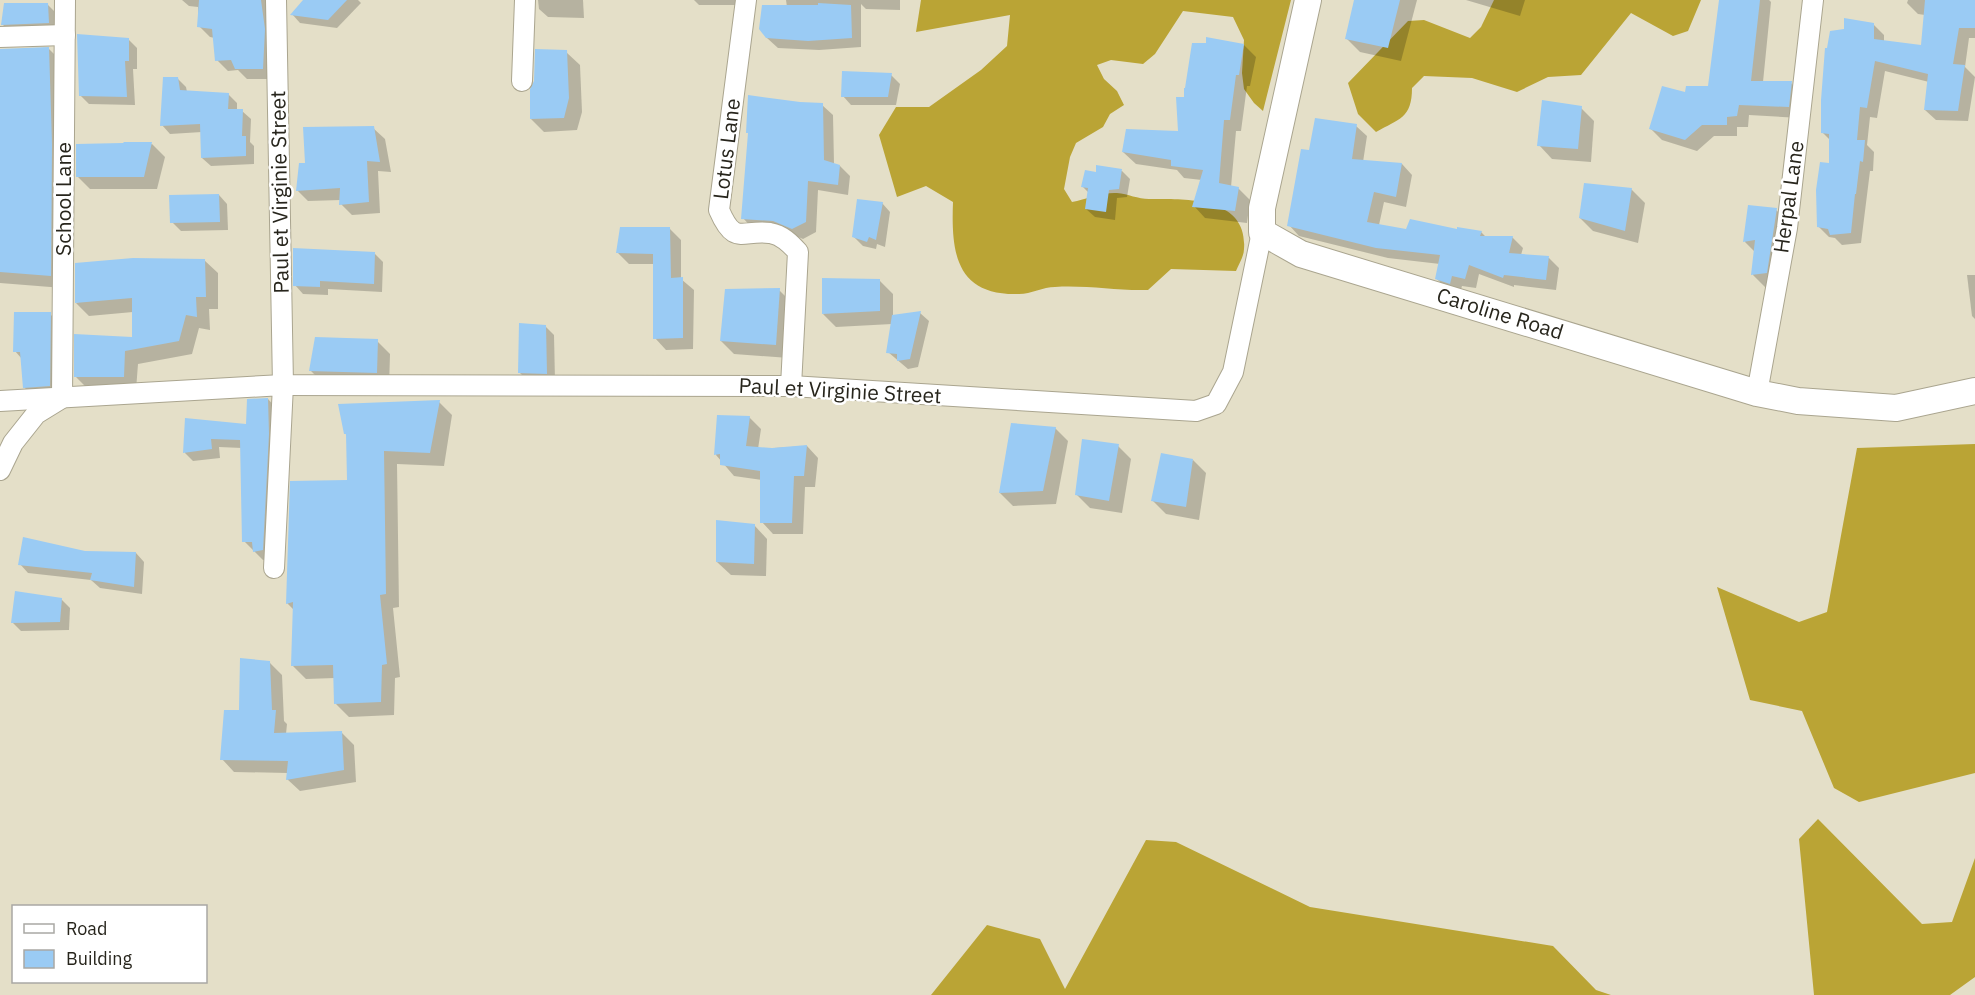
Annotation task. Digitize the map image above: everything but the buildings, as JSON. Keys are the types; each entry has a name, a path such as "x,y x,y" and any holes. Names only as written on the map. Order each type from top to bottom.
{"main road":[{"path":"1262,232 1262,208 1308,0"},
{"name":"Caroline Road","path":"1262,232 1301,254 1757,393 1798,401 1896,408 1975,391"}],"street":[{"name":"School Lane","path":"62,398 65,0"},
{"name":"Paul et Virginie Street","path":"276,0 283,385"},
{"path":"522,81 525,0"},
{"name":"Lotus Lane","path":"746,0 719,210 725,225 740,235 770,233 788,240 798,252 791,386"},
{"name":"Herpal Lane","path":"1757,393 1787,228 1813,0"},
{"path":"0,38 65,35"},
{"name":"Paul et Virginie Street","path":"0,400 283,385 791,386 1196,411 1216,404 1233,372 1262,232"},
{"path":"274,568 283,385"},
{"path":"0,470 14,443 36,414 62,398"}],"shaded area":[{"path":"921,0 1291,0 1263,111 1244,89 1242,73 1244,40 1233,17 1183,11 1155,54 1143,64 1111,60 1097,65 1104,79 1117,91 1124,105 1110,114 1103,127 1076,143 1070,157 1064,189 1072,202 1117,193 1145,199 1196,201 1212,204 1225,210 1236,219 1243,232 1244,252 1236,271 1171,269 1148,290 1050,287 1019,294 998,293 982,288 970,279 956,254 953,202 926,186 897,197 879,135 896,107 929,107 981,70 1007,46 1010,15 916,32"},
{"path":"1494,0 1701,0 1688,31 1673,36 1631,13 1581,75 1548,77 1517,92 1472,78 1424,76 1412,88 1407,112 1391,124 1376,132 1358,114 1348,83 1408,21 1424,20 1470,38 1481,27"},
{"path":"1975,444 1975,773 1859,802 1834,788 1802,711 1750,700 1717,587 1799,622 1827,612 1857,448"},
{"path":"1818,819 1922,924 1952,922 1975,858 1975,977 1950,995 1814,995 1799,839"},
{"path":"1146,840 1176,842 1310,907 1553,946 1596,990 1611,995 931,995 987,925 1040,939 1065,989"}]}
